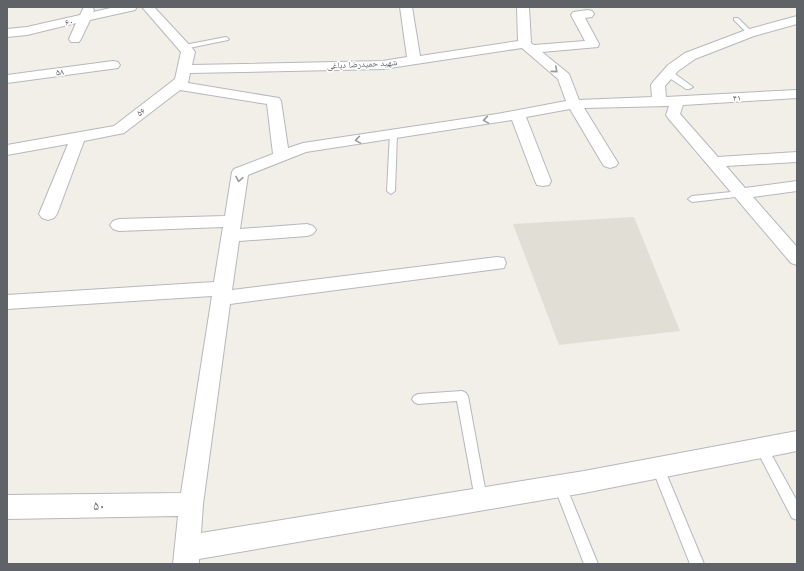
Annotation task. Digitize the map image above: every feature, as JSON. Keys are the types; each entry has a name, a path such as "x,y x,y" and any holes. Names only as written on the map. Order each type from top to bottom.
{"street":[{"name":"۶۰","path":"7,33 27,31 87,13 131,7"},
{"path":"148,7 184,47"},
{"path":"406,7 414,60"},
{"path":"523,7 528,47 564,77 574,104 610,163"},
{"path":"75,39 87,13"},
{"name":"شهید حمیدرضا دباغی","path":"185,69 383,65 528,47 593,44 577,15 588,14"},
{"path":"659,101 658,85 668,73 690,56 750,33 797,20"},
{"name":"۵۶","path":"7,150 118,130 182,82 188,52 184,47"},
{"name":"۵۸","path":"7,78 113,65"},
{"path":"177,85 274,101 281,157"},
{"name":"۴۱","path":"232,229 240,172 303,148 574,104 677,101 797,94"},
{"path":"677,101 673,115 797,259"},
{"path":"517,114 543,181"},
{"path":"48,214 78,137"},
{"path":"713,162 797,157"},
{"path":"741,194 797,186"},
{"path":"119,225 307,230"},
{"path":"232,229 191,504 187,556 481,499 560,486 797,441"},
{"path":"7,302 222,293 496,263"},
{"name":"۵۰","path":"7,507 191,504"}],"lane":[{"path":"736,18 750,33"},
{"path":"184,47 226,39"},
{"path":"668,73 689,87"},
{"path":"391,191 393,134"},
{"path":"692,199 741,194"},
{"path":"418,399 462,396 481,499"},
{"path":"761,448 797,514"},
{"path":"658,468 697,564"},
{"path":"560,486 591,564"}],"shaded area":[{"path":"634,217 680,331 559,345 513,224"}]}
